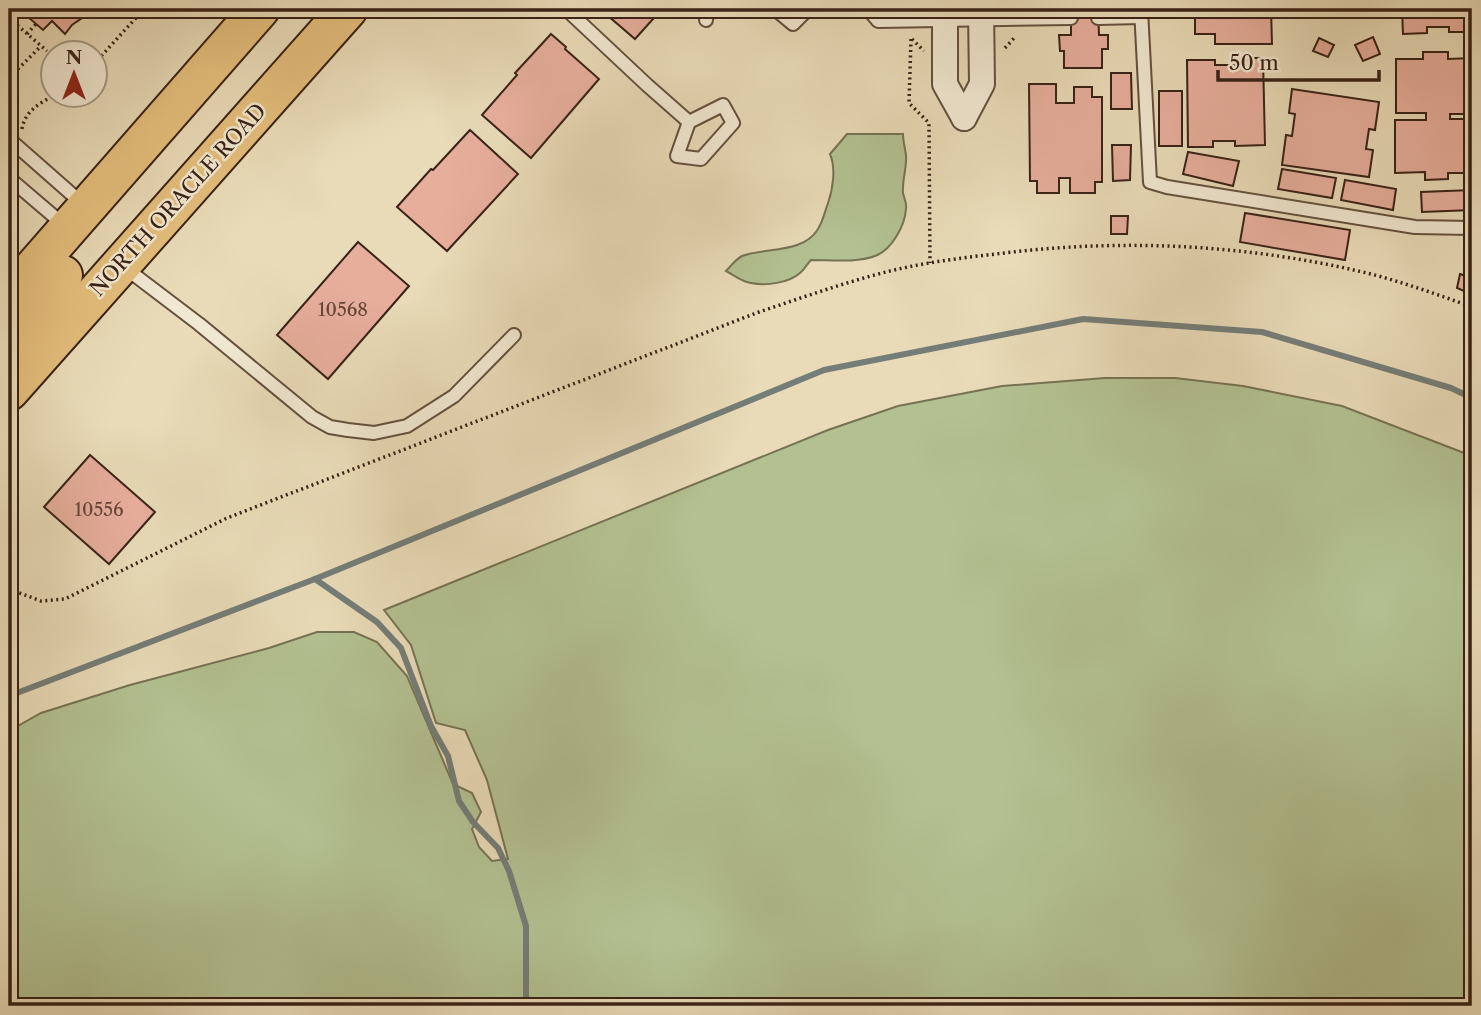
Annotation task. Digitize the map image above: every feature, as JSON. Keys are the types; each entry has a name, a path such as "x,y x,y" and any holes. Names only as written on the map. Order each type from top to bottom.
{"highway":[{"path":"9,296 260,9"},
{"name":"NORTH ORACLE ROAD","path":"9,391 348,9"},
{"path":"9,337 71,265 89,236 93,219 78,218"}],"street":[{"path":"945,14 945,84 964,118 982,84 981,14"}],"lane":[{"path":"566,9 689,122"},
{"path":"775,9 793,24 808,9"},
{"path":"868,9 878,21 945,14 1044,14 1071,19"},
{"path":"1098,18 1141,13 1150,182 1415,227 1472,228"},
{"path":"723,105 733,123 701,159 677,156 689,122 723,105"},
{"path":"9,139 78,218"},
{"path":"9,177 78,218"},
{"path":"121,265 312,417 330,427 374,433 407,426 454,396 514,335"}],"path":[{"path":"108,49 144,9"},
{"path":"9,18 38,43"},
{"path":"27,34 36,24"},
{"path":"911,38 909,103 929,123 930,264"},
{"path":"14,73 38,49"},
{"path":"24,153 30,146 22,138 22,123 38,105"},
{"path":"9,589 41,601 65,599 227,517 759,312 886,272 959,258 1064,246 1127,244 1213,248 1316,262 1372,275 1472,307"}],"green space":[{"path":"847,134 903,134 906,160 903,193 906,209 892,243 881,253 860,260 811,260 795,276 777,283 748,282 726,271 742,256 794,246 811,237 821,223 831,191 833,172 830,154"},
{"path":"1105,378 1175,378 1243,386 1342,406 1472,456 1472,1006 9,1006 9,731 41,713 130,685 269,648 317,632 354,632 377,642 407,676 453,784 472,793 481,812 472,829 479,847 492,861 508,859 487,780 465,730 436,723 411,645 384,610 828,430 898,406 1002,386"}],"building":[{"path":"35,9 87,9 82,18 65,34 52,21 43,30 28,17"},
{"path":"600,9 662,9 635,39"},
{"path":"1071,9 1098,9 1099,35 1108,35 1108,49 1102,49 1102,68 1064,68 1064,51 1060,51 1059,35 1071,35"},
{"path":"1195,9 1271,9 1272,44 1215,44 1215,34 1195,34"},
{"path":"1402,9 1472,9 1472,32 1449,32 1449,27 1427,27 1427,33 1403,34"},
{"path":"551,34 599,79 531,158 482,115 517,75 515,73"},
{"path":"1373,37 1380,54 1363,61 1355,45"},
{"path":"1319,38 1334,45 1328,57 1313,51"},
{"path":"1423,52 1448,52 1448,59 1472,58 1472,114 1450,114 1450,119 1472,119 1472,173 1448,173 1448,179 1425,180 1425,172 1395,173 1395,120 1426,120 1426,113 1396,113 1396,59 1423,59"},
{"path":"1235,58 1263,58 1265,145 1235,146 1235,141 1213,141 1213,147 1188,147 1187,60 1215,60 1215,65 1235,65"},
{"path":"1111,73 1131,73 1132,109 1111,109"},
{"path":"1029,84 1056,84 1056,103 1074,103 1074,87 1092,87 1092,97 1102,97 1102,182 1095,182 1095,193 1070,193 1070,178 1059,178 1059,193 1037,193 1037,181 1030,181"},
{"path":"1292,89 1379,102 1375,130 1369,129 1366,149 1373,150 1369,177 1282,165 1286,135 1292,136 1295,114 1289,113"},
{"path":"1159,91 1182,91 1182,146 1159,146"},
{"path":"470,130 518,174 447,251 397,207"},
{"path":"1112,145 1131,145 1130,180 1113,181"},
{"path":"1188,152 1239,161 1233,186 1183,174"},
{"path":"1282,169 1336,178 1332,198 1278,189"},
{"path":"1345,180 1396,189 1393,210 1341,200"},
{"path":"1472,190 1472,210 1422,212 1421,192"},
{"path":"1245,213 1350,230 1345,260 1240,242"},
{"path":"1111,216 1128,216 1127,234 1111,234"},
{"path":"358,242 409,286 328,379 277,335"},
{"path":"1460,274 1472,278 1471,294 1457,288"},
{"path":"90,455 155,512 109,564 44,507"}],"waterway":[{"path":"9,696 315,579 824,370 1083,319 1262,332 1451,388 1472,398"},
{"path":"315,579 377,622 401,648 431,726 448,756 459,801 473,822 498,848 509,871 526,926 528,1006"}]}
